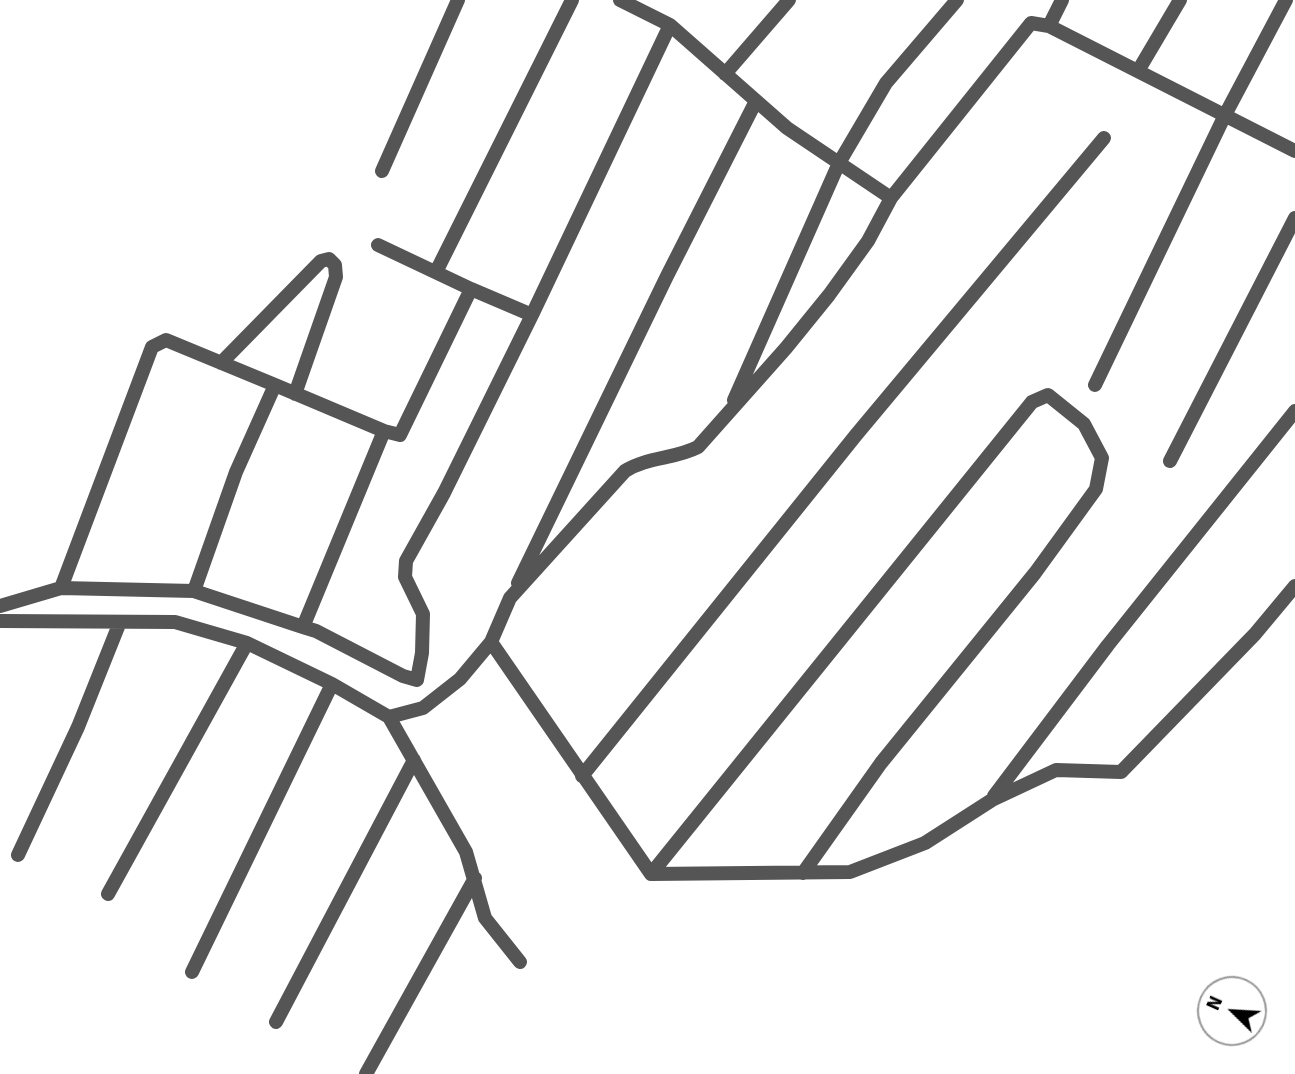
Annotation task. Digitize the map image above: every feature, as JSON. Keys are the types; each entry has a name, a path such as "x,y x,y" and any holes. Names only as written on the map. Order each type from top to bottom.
{"street":[{"path":"382,171 458,0"},
{"path":"436,272 572,0"},
{"path":"725,74 789,0"},
{"path":"727,414 839,163 886,83 957,0"},
{"path":"1049,26 1062,0"},
{"path":"1138,71 1180,0"},
{"path":"1095,386 1225,116 1286,0"},
{"path":"629,2 670,25 787,128 891,198"},
{"path":"510,598 625,471 634,465 689,452 698,447 829,295 869,241 891,198 1031,23 1049,26 1295,151"},
{"path":"423,708 417,680 422,653 423,614 405,577 406,561 532,315 670,25"},
{"path":"389,717 423,708 460,679 491,642 660,289 756,101"},
{"path":"582,776 856,435 1104,138"},
{"path":"1170,461 1295,218"},
{"path":"378,245 532,315"},
{"path":"221,363 321,261 329,259 335,265 336,277 295,394"},
{"path":"61,588 152,347 166,340 384,431 400,435 471,289"},
{"path":"194,591 236,472 275,385"},
{"path":"651,874 1032,402 1048,395 1084,424 1102,458 1096,489 1035,573 881,763 803,873"},
{"path":"992,800 1108,645 1295,411"},
{"path":"303,627 384,431"},
{"path":"651,874 850,872 925,844 992,800 1056,770 1121,772 1255,634 1295,586"},
{"path":"0,607 61,588 194,591 316,631 403,677 417,680"},
{"path":"0,621 174,622 247,643 332,684 389,717 466,852 485,918 520,962"},
{"path":"18,855 78,727 120,622"},
{"path":"491,642 651,874"},
{"path":"108,894 247,643"},
{"path":"192,972 332,684"},
{"path":"276,1022 414,760"},
{"path":"366,1074 475,878"}]}
